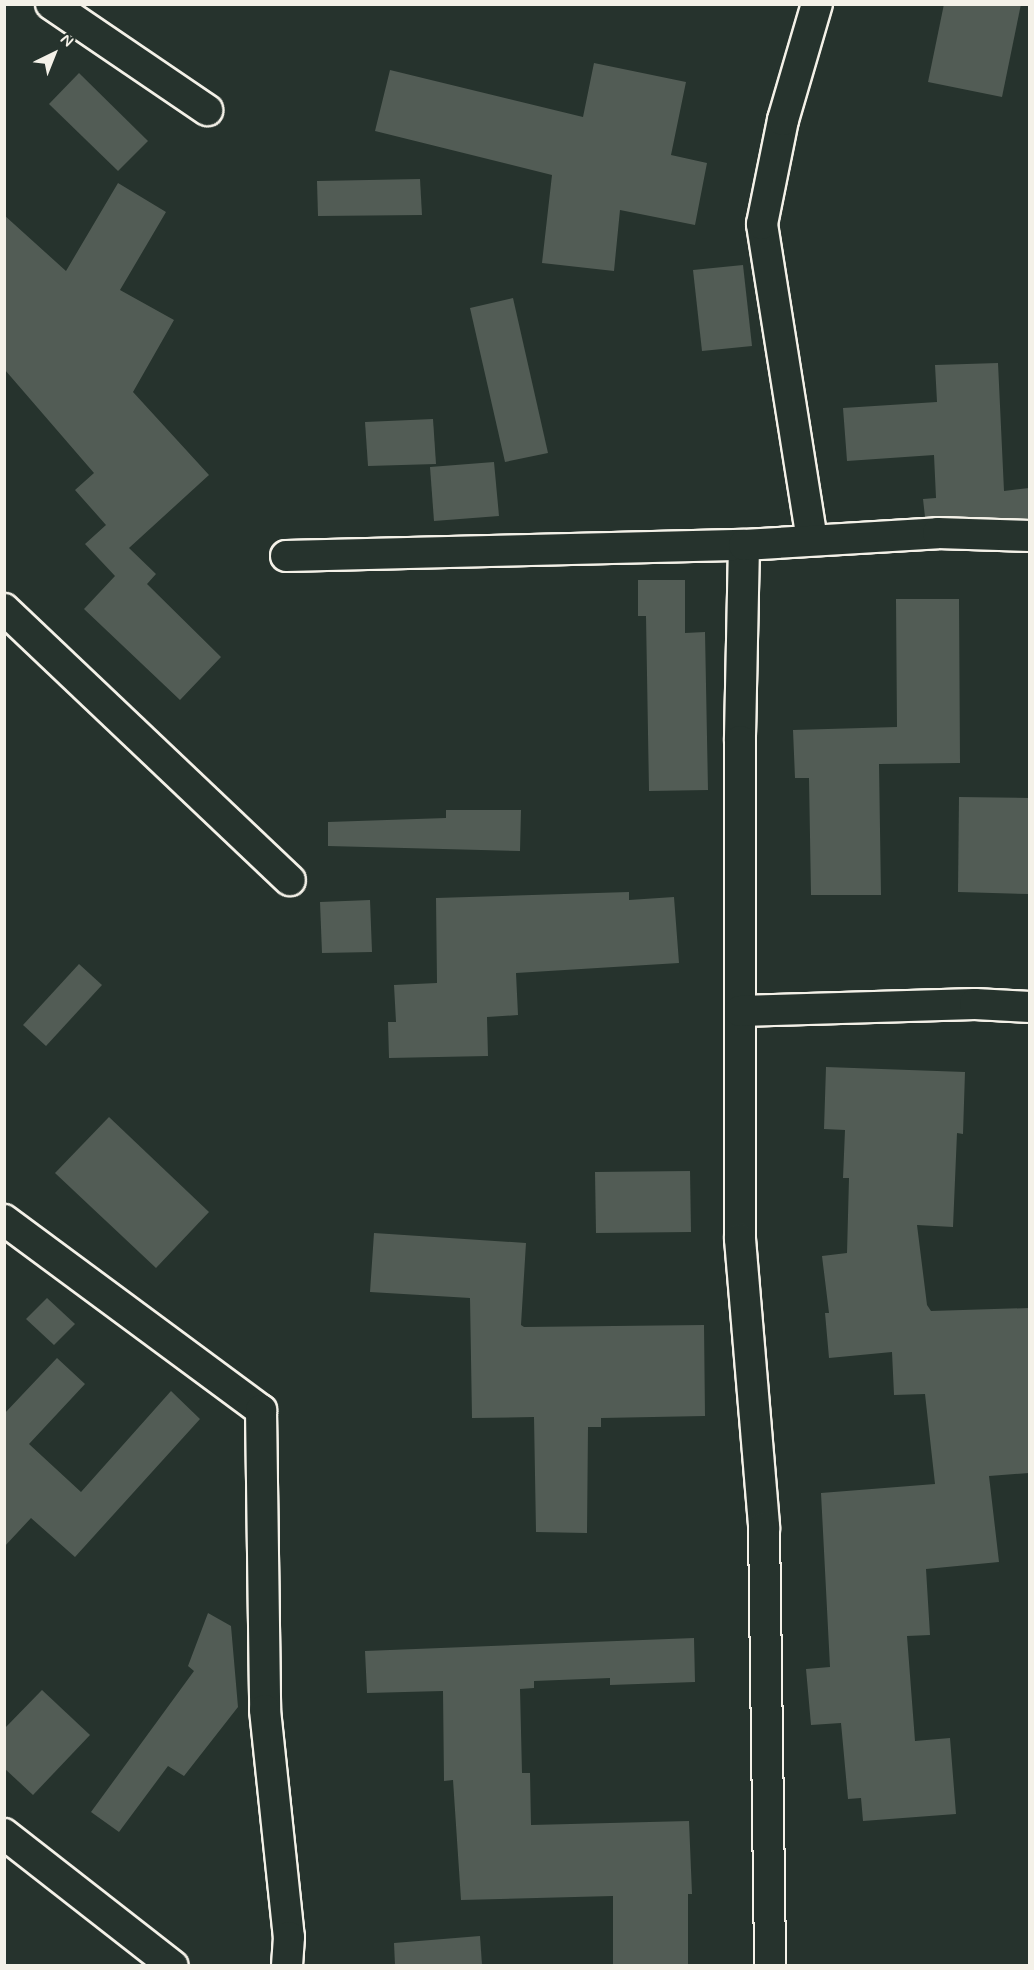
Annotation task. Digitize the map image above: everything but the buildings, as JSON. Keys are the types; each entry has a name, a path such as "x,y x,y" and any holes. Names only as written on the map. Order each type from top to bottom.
{"street":[{"path":"51,4 207,110"},
{"path":"812,540 762,224 783,120 818,4"},
{"path":"286,556 744,544 938,533 1029,536"},
{"path":"744,544 740,741 740,1239 764,1527 770,1965"},
{"path":"4,609 290,880"},
{"path":"740,1011 975,1004 1029,1007"},
{"path":"4,1220 261,1410 265,1710 289,1937 287,1965"},
{"path":"4,1834 173,1965"}]}
